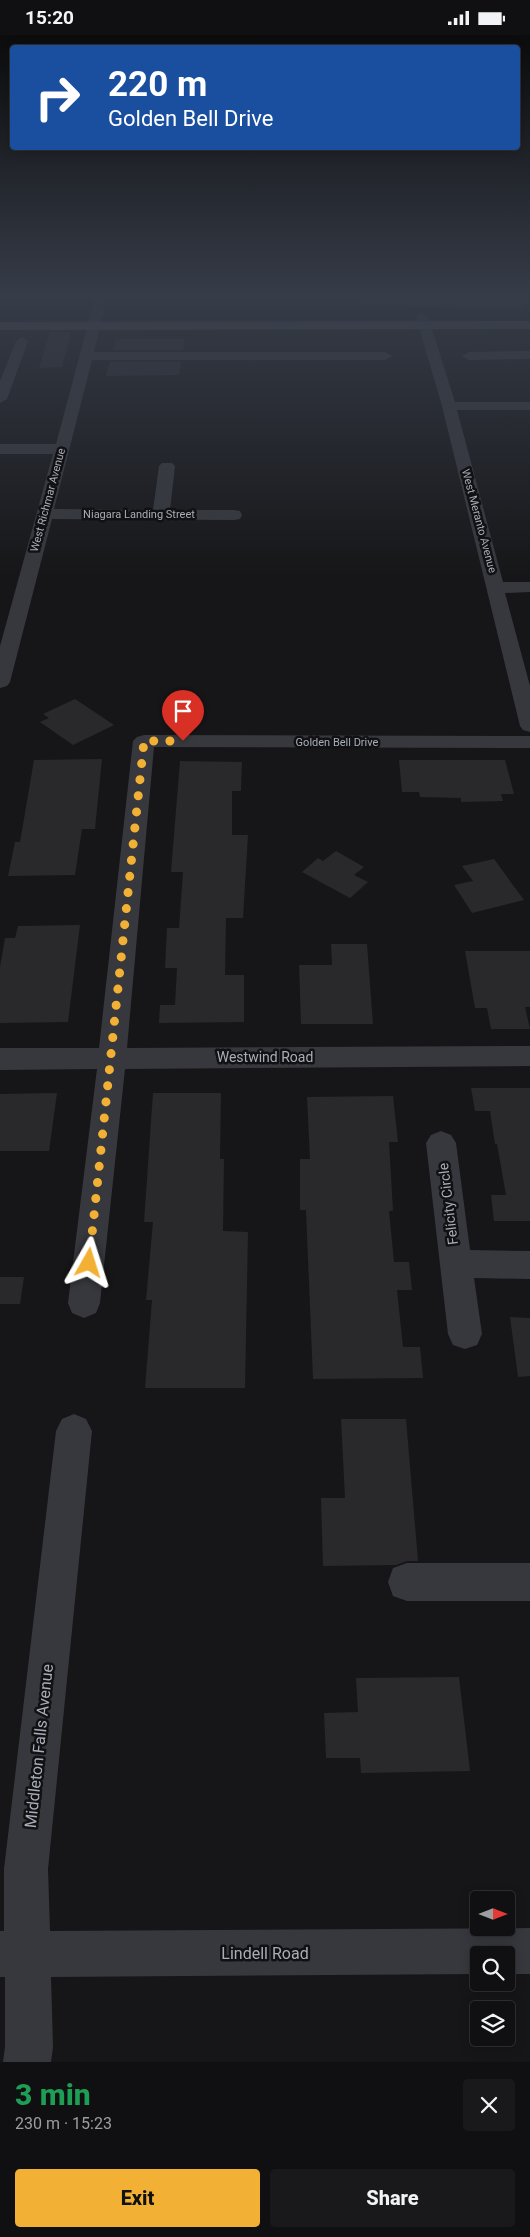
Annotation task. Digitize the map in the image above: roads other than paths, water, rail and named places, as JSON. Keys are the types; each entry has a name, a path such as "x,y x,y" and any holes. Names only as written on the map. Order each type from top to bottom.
{"street":[{"name":"West Richmar Avenue","path":"0,682 79,389"},
{"name":"West Meranto Avenue","path":"444,389 530,726"},
{"path":"449,406 530,406"},
{"path":"0,449 62,449"},
{"path":"161,515 167,466"},
{"name":"Niagara Landing Street","path":"44,514 234,515"},
{"path":"496,588 530,587"},
{"name":"Golden Bell Drive","path":"112,1058 144,741 530,742"},
{"name":"Westwind Road","path":"0,1059 530,1056"},
{"path":"84,1303 112,1058"},
{"name":"Felicity Circle","path":"441,1143 464,1335"},
{"name":"Felicity Circle","path":"456,1264 530,1265"},
{"name":"Middleton Falls Avenue","path":"28,2062 29,2047 13,1954 26,1869 74,1431"},
{"path":"407,1581 530,1582"},
{"name":"Lindell Road","path":"13,1954 530,1951"}]}
